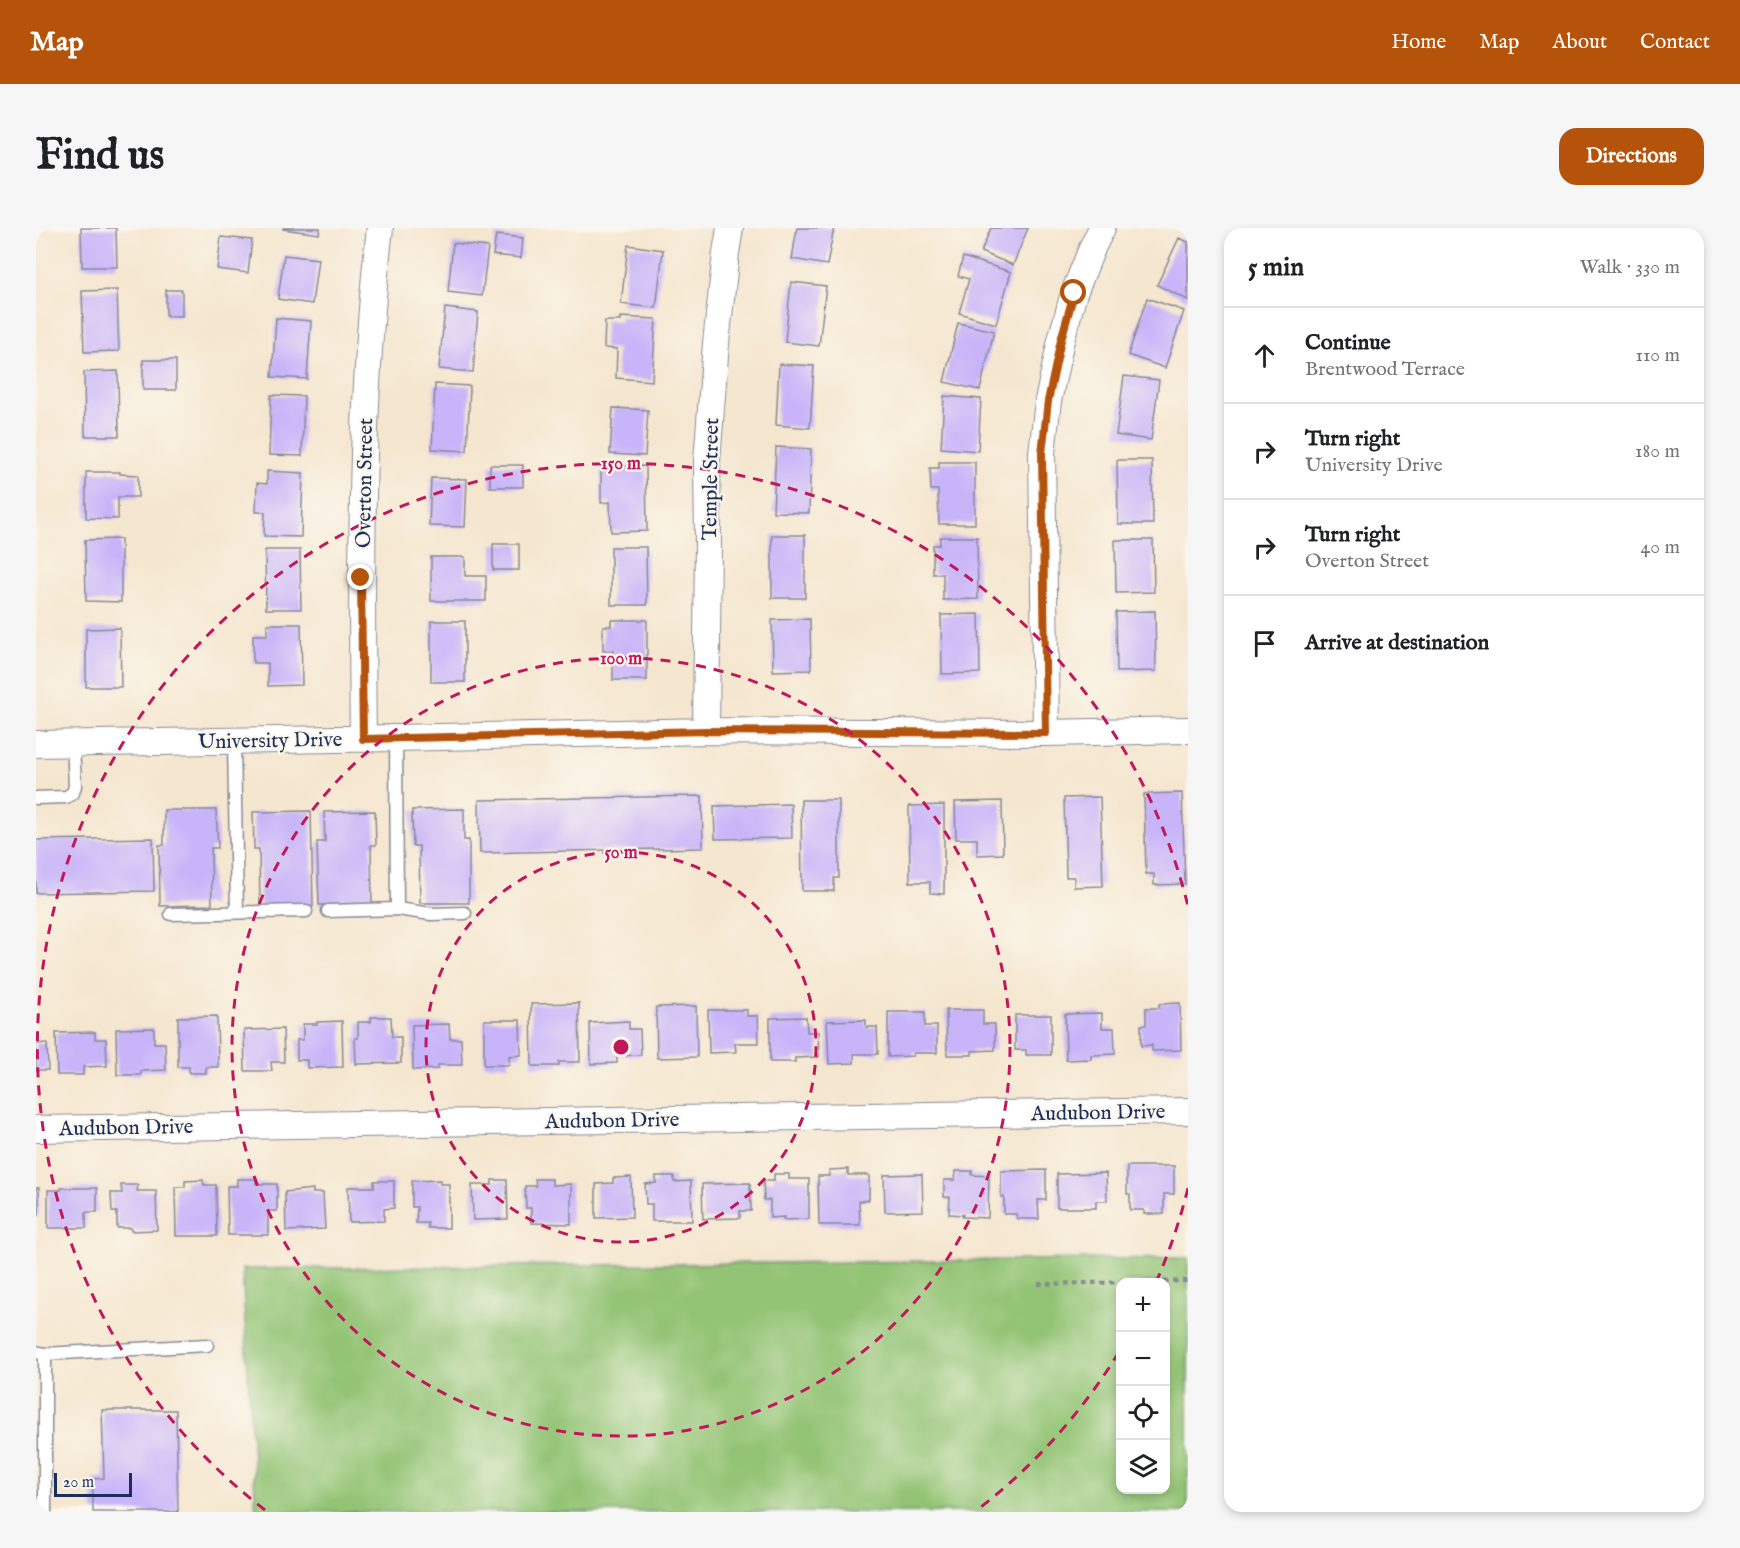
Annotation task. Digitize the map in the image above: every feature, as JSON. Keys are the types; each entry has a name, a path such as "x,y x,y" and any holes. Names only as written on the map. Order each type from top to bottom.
{"street":[{"name":"Overton Street","path":"363,739 361,578 365,413 373,288 380,228"},
{"name":"Temple Street","path":"706,731 707,461 716,343 730,228"},
{"path":"1046,733 1042,453 1048,401 1063,331 1074,293 1102,228"},
{"name":"University Drive","path":"36,744 706,731 1046,733 1188,730"},
{"name":"Audubon Drive","path":"36,1129 1188,1111"}],"lane":[{"path":"396,738 397,909"},
{"path":"234,741 237,912"},
{"path":"36,798 66,797 74,793 74,743"},
{"path":"328,911 397,909 431,914 465,913"},
{"path":"171,914 306,911"},
{"path":"45,1512 41,1353 207,1345"}],"path":[{"path":"1038,1284 1188,1281"}],"green space":[{"path":"1188,1258 1188,1512 256,1512 242,1269"}],"building":[{"path":"81,228 116,228 117,267 82,267"},
{"path":"283,228 320,228 319,234"},
{"path":"797,228 834,228 827,265 792,259"},
{"path":"991,228 1028,228 1013,265 981,252"},
{"path":"496,235 523,238 521,258 493,255"},
{"path":"221,237 252,240 248,273 217,269"},
{"path":"1179,238 1188,242 1188,300 1157,285"},
{"path":"453,243 488,247 482,296 448,292"},
{"path":"628,245 663,250 656,308 621,304"},
{"path":"284,255 318,259 312,304 278,299"},
{"path":"963,257 1011,272 996,324 959,313 969,279 958,276"},
{"path":"791,282 826,286 819,346 785,342"},
{"path":"117,290 119,351 84,352 82,291"},
{"path":"166,290 182,290 182,316 166,316"},
{"path":"1147,298 1184,311 1165,368 1128,355"},
{"path":"445,308 478,312 473,372 439,369"},
{"path":"620,317 656,319 652,381 616,378 617,349 604,348 605,321 620,321"},
{"path":"276,318 311,321 307,379 272,377"},
{"path":"958,323 994,331 980,390 944,382"},
{"path":"143,360 176,360 176,390 143,390"},
{"path":"779,364 814,366 810,428 776,425"},
{"path":"118,371 119,436 85,436 84,372"},
{"path":"1124,376 1159,380 1151,440 1116,435"},
{"path":"435,384 470,386 467,451 432,449"},
{"path":"271,395 304,396 302,456 269,455"},
{"path":"944,396 981,399 978,451 941,448"},
{"path":"613,408 648,410 645,456 610,454"},
{"path":"776,447 811,449 809,513 773,512"},
{"path":"1117,460 1152,460 1153,524 1118,524"},
{"path":"939,462 975,462 975,524 939,524 938,490 931,490 930,468 939,468"},
{"path":"490,465 523,465 523,487 490,487"},
{"path":"646,466 647,531 611,532 610,502 601,503 601,471 611,471 611,467"},
{"path":"267,471 303,473 301,537 264,536 265,512 256,512 257,483 267,484"},
{"path":"86,472 120,472 120,474 138,475 138,497 118,497 118,519 86,518"},
{"path":"431,478 467,479 465,527 429,526"},
{"path":"772,535 805,535 805,598 772,598"},
{"path":"940,537 977,537 978,599 943,600 943,574 933,574 933,545 940,545"},
{"path":"121,539 121,602 86,601 85,540"},
{"path":"1115,540 1153,540 1154,592 1116,593"},
{"path":"493,544 519,544 519,570 493,570"},
{"path":"611,547 646,547 647,605 611,605"},
{"path":"265,550 300,550 301,609 266,609"},
{"path":"431,557 465,557 465,576 486,576 486,601 431,601"},
{"path":"1155,611 1156,671 1117,672 1116,612"},
{"path":"979,614 980,673 942,674 941,615"},
{"path":"810,619 811,670 773,671 772,620"},
{"path":"611,620 647,620 647,680 613,680 613,651 603,651 603,626 611,626"},
{"path":"431,621 465,621 465,682 431,682"},
{"path":"267,624 301,624 302,685 268,686 268,663 253,663 253,635 267,635"},
{"path":"120,628 121,687 86,687 86,629"},
{"path":"1182,793 1185,884 1154,885 1154,874 1146,874 1144,794"},
{"path":"702,796 703,848 480,853 479,800"},
{"path":"1100,797 1103,886 1074,887 1074,877 1066,877 1064,798"},
{"path":"801,800 839,800 839,878 834,878 834,891 802,891"},
{"path":"1002,801 1003,854 977,855 977,839 956,839 955,802"},
{"path":"791,804 792,838 715,839 714,806"},
{"path":"944,805 944,894 930,893 930,882 910,882 909,806"},
{"path":"464,809 464,840 469,840 469,903 420,903 419,846 413,846 412,810"},
{"path":"164,810 216,810 218,848 211,848 212,905 160,906 159,845 164,845"},
{"path":"311,811 313,906 260,907 259,849 254,849 253,812"},
{"path":"375,811 376,845 371,845 372,904 319,905 317,842 325,842 324,812"},
{"path":"153,838 154,891 36,893 36,840"},
{"path":"579,1003 580,1062 559,1062 559,1066 532,1066 531,1004"},
{"path":"1180,1003 1181,1050 1152,1051 1152,1045 1141,1046 1141,1025 1146,1025 1146,1008 1159,1008 1159,1004"},
{"path":"696,1006 697,1057 657,1058 656,1007"},
{"path":"708,1010 747,1010 747,1016 758,1016 759,1043 735,1043 736,1052 709,1053"},
{"path":"946,1010 983,1010 983,1024 995,1024 995,1050 972,1051 972,1055 947,1055"},
{"path":"888,1012 925,1012 925,1026 937,1026 937,1053 913,1053 913,1056 888,1057"},
{"path":"1102,1013 1102,1028 1114,1028 1115,1054 1091,1055 1091,1059 1066,1060 1065,1014"},
{"path":"1015,1015 1051,1015 1051,1055 1026,1055 1026,1050 1015,1050"},
{"path":"217,1016 218,1067 206,1067 206,1073 189,1073 189,1067 178,1067 178,1017"},
{"path":"371,1017 391,1017 392,1037 401,1037 401,1063 356,1064 355,1038 358,1038 358,1022 371,1022"},
{"path":"806,1017 807,1032 818,1032 819,1057 795,1058 795,1062 770,1062 770,1018"},
{"path":"484,1020 520,1020 521,1055 509,1056 509,1065 484,1065"},
{"path":"866,1020 866,1027 877,1027 878,1054 854,1054 854,1063 829,1064 827,1021"},
{"path":"342,1021 343,1067 307,1068 307,1060 297,1060 297,1040 303,1040 303,1024"},
{"path":"629,1021 629,1029 640,1029 641,1055 617,1056 617,1063 591,1064 590,1023"},
{"path":"449,1024 450,1039 461,1039 462,1065 438,1065 438,1069 413,1070 412,1025"},
{"path":"154,1028 154,1043 165,1043 166,1070 141,1071 141,1075 117,1075 116,1029"},
{"path":"283,1029 284,1062 271,1062 272,1071 245,1071 244,1030"},
{"path":"95,1032 95,1039 106,1039 107,1066 83,1067 83,1075 57,1075 56,1033"},
{"path":"47,1043 48,1070 36,1070 36,1044"},
{"path":"1127,1166 1174,1166 1174,1194 1164,1194 1164,1214 1144,1214 1144,1210 1130,1210 1130,1194 1127,1194"},
{"path":"848,1169 848,1175 869,1175 869,1200 859,1201 860,1225 819,1225 818,1176 829,1176 829,1170"},
{"path":"1046,1170 1046,1200 1038,1200 1039,1219 1017,1219 1016,1214 1004,1214 1004,1197 1001,1197 1001,1171"},
{"path":"956,1171 972,1171 972,1175 989,1176 988,1218 949,1214 950,1197 944,1197 944,1180 955,1180"},
{"path":"1106,1173 1107,1201 1096,1201 1096,1208 1057,1208 1057,1174"},
{"path":"774,1174 789,1174 789,1179 809,1179 809,1219 770,1218 770,1200 764,1200 763,1181 774,1181"},
{"path":"922,1174 923,1211 885,1212 884,1175"},
{"path":"656,1176 674,1176 674,1182 691,1181 692,1221 652,1221 652,1204 646,1204 645,1184 656,1183"},
{"path":"631,1177 632,1217 596,1218 596,1184 613,1183 613,1178"},
{"path":"237,1179 256,1179 256,1184 277,1184 277,1211 268,1211 268,1235 228,1235 227,1186 237,1186"},
{"path":"535,1179 552,1179 552,1185 571,1184 571,1224 531,1223 531,1208 526,1208 525,1186 536,1186"},
{"path":"203,1180 204,1185 216,1185 217,1236 176,1236 175,1187 185,1187 185,1181"},
{"path":"440,1180 440,1184 449,1184 449,1228 428,1228 428,1223 416,1223 417,1207 412,1207 412,1181"},
{"path":"492,1180 507,1180 508,1219 473,1220 472,1185 492,1185"},
{"path":"374,1181 394,1181 394,1208 384,1209 384,1221 349,1222 348,1187 374,1187"},
{"path":"750,1183 751,1211 740,1211 740,1218 703,1219 702,1184"},
{"path":"121,1185 138,1185 137,1191 156,1191 157,1230 131,1231 131,1228 117,1228 117,1212 112,1212 111,1193 122,1193"},
{"path":"36,1188 39,1188 39,1215 36,1215"},
{"path":"61,1188 97,1188 97,1212 86,1212 86,1228 48,1228 48,1190 61,1190"},
{"path":"313,1189 313,1193 323,1193 325,1229 286,1231 285,1192"},
{"path":"102,1410 176,1410 178,1512 93,1512 93,1479 104,1478"}],"route":[{"path":"361,578 363,739 706,731 1046,733 1042,453 1048,401 1074,293"}]}
